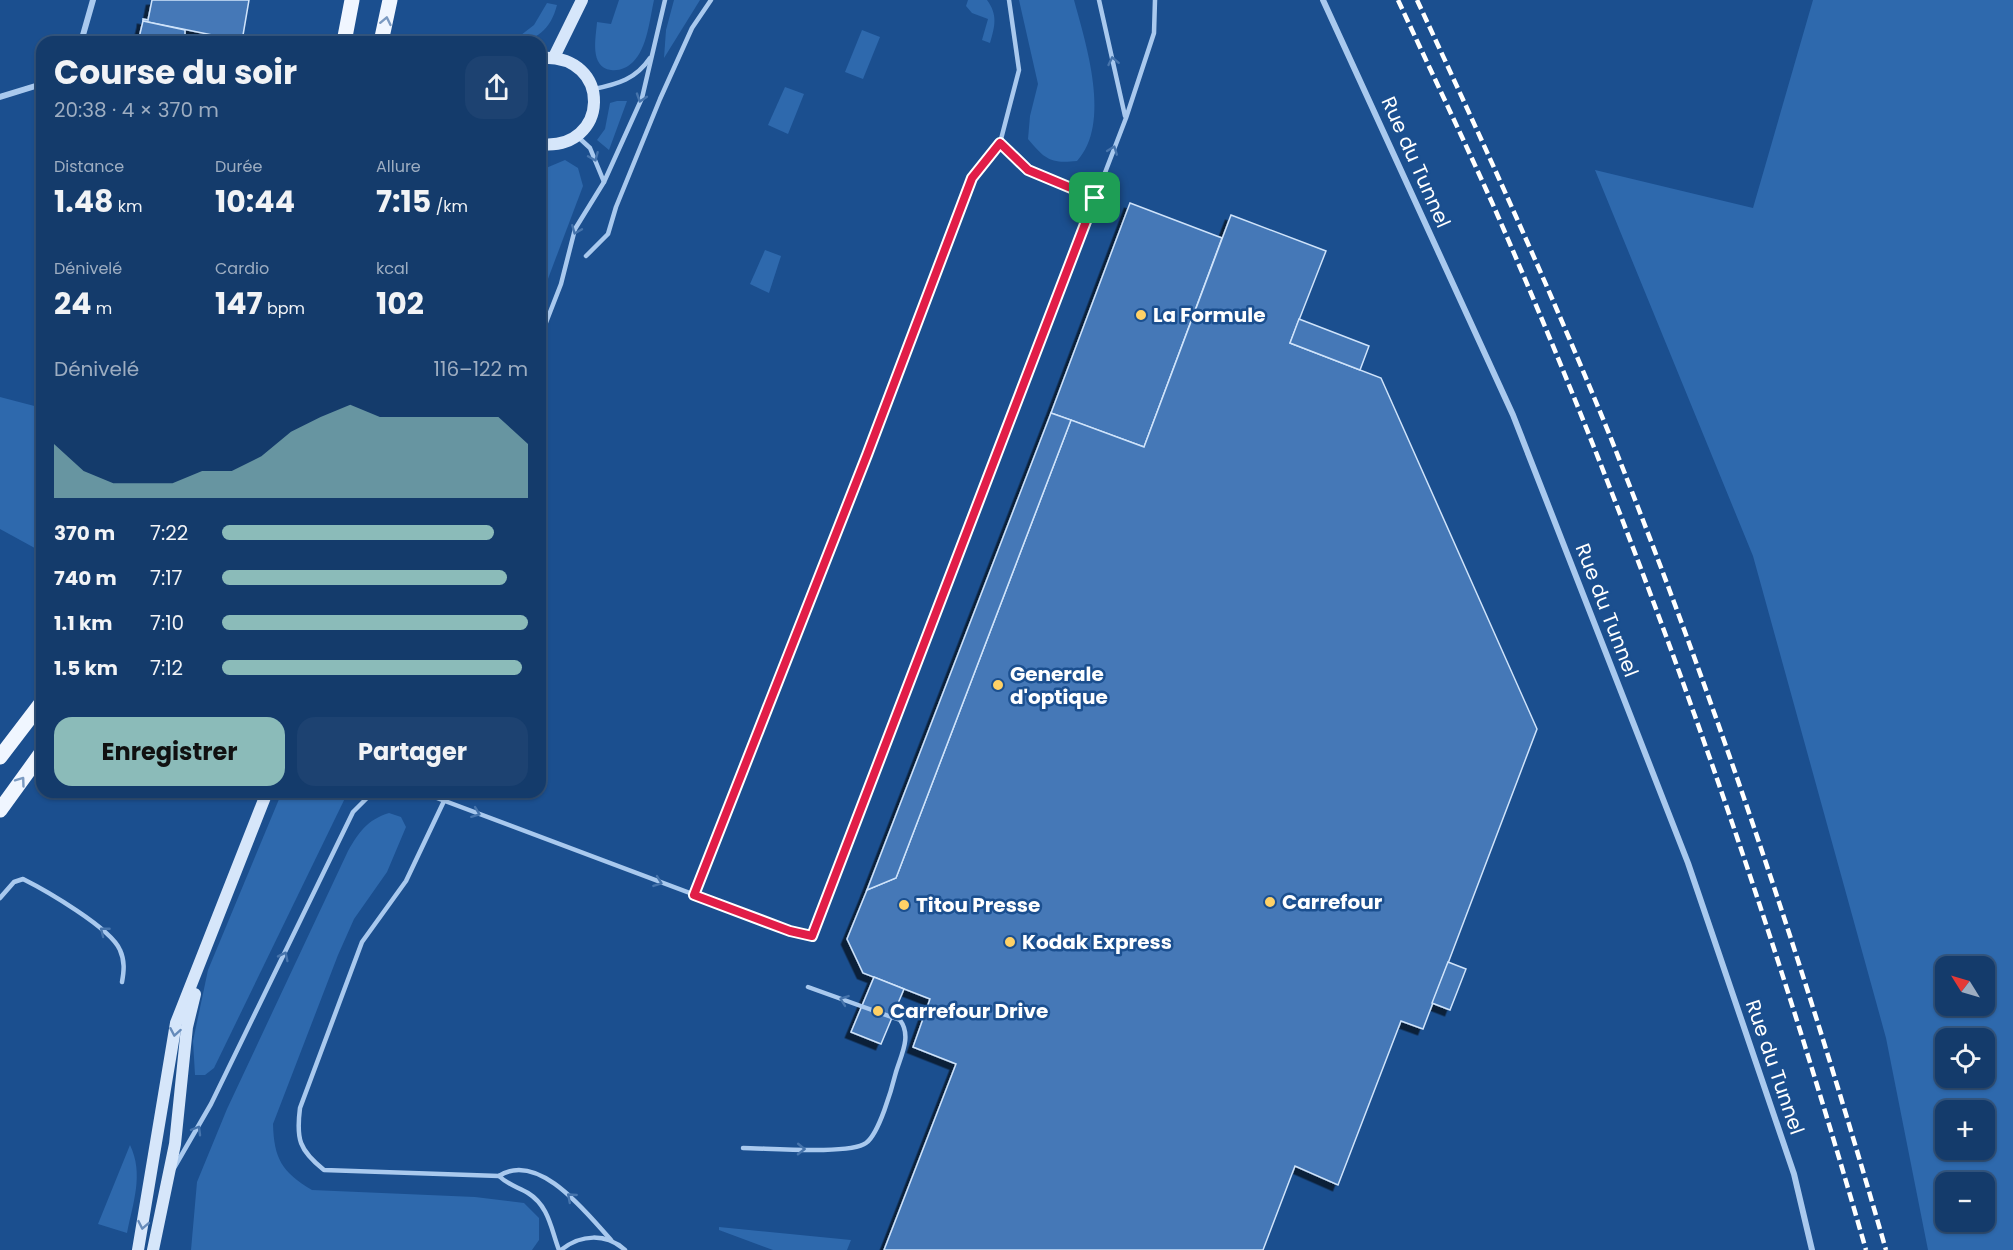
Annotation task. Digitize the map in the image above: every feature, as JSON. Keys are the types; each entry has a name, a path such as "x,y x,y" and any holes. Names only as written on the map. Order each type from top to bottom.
{"main road":[{"path":"345,36 352,0"},
{"path":"382,36 390,0"},
{"path":"0,757 36,710"},
{"path":"0,810 36,760"}],"street":[{"path":"83,36 93,0"},
{"path":"555,57 582,0"},
{"name":"Rue du Tunnel","path":"1323,0 1513,415 1689,863 1794,1174 1812,1250"},
{"path":"546,58 555,57 579,67 593,89 592,115 577,136 553,145 546,144"},
{"path":"0,97 36,86"},
{"path":"138,1250 176,1023 265,798"},
{"path":"153,1250 175,1144 187,1027 203,958"}],"lane":[{"path":"546,323 561,284 575,229 604,182 642,98 665,0"},
{"path":"586,256 608,234 616,207 660,99 692,28 711,0"},
{"path":"694,895 867,455 972,178 1000,143 1019,70 1009,0"},
{"path":"1099,0 1126,118"},
{"path":"436,798 790,931 812,936 1126,118 1154,33 1155,0"},
{"path":"593,89 625,81 640,72 653,54"},
{"path":"577,136 590,148 604,182"},
{"path":"1000,143 1028,170 1095,198"},
{"path":"167,1180 212,1104 353,812 367,798"},
{"path":"444,801 406,881 362,942 300,1108 297,1134 307,1157 324,1170 500,1176 508,1171 517,1170 539,1175 579,1204 610,1240 625,1250"},
{"path":"0,899 14,882 23,879 110,935 120,950 124,965 122,982"},
{"path":"743,1148 844,1149 866,1144 873,1136 894,1082 906,1039 906,1028 900,1020 808,987"},
{"path":"500,1176 511,1186 535,1197 543,1207 560,1250 582,1238 596,1237 610,1240"}],"shaded area":[{"path":"619,0 654,0 647,33 638,56 626,67 611,70 604,68 597,57 595,43 597,22 611,24"},
{"path":"674,0 700,0 664,58 666,30"},
{"path":"968,0 987,0 990,5 994,21 990,43 982,40 988,19 972,13 966,6"},
{"path":"1019,0 1074,0 1089,61 1095,105 1093,126 1087,145 1077,161 1060,162 1049,159 1028,139 1030,116 1038,84"},
{"path":"1813,0 2013,0 2013,1250 1928,1250 1886,1038 1753,556 1595,170 1753,208"},
{"path":"547,3 557,5 551,21 536,36 520,36 534,25"},
{"path":"862,30 880,37 863,79 845,72"},
{"path":"785,87 804,94 788,134 768,125"},
{"path":"627,101 609,150 597,140 605,129 610,103"},
{"path":"565,160 578,168 583,186 546,284 546,168"},
{"path":"765,250 781,256 769,293 750,284"},
{"path":"0,397 36,406 36,549 0,529"},
{"path":"280,798 345,798 214,1068 205,1075 195,1075 193,1041 208,970"},
{"path":"389,813 401,817 406,827 387,872 354,919 338,955 273,1124 278,1156 293,1177 312,1190 475,1197 524,1203 539,1218 539,1240 532,1250 191,1250 197,1182 227,1109 348,851 364,828 375,819"},
{"path":"130,1145 137,1178 127,1233 98,1224"},
{"path":"719,1227 851,1240 847,1250 773,1250 719,1230"}],"building":[{"path":"152,0 249,0 243,36 217,36 143,21 143,19 148,20"},
{"path":"143,21 185,30 185,36 139,36"},
{"name":"La Formule","path":"1130,203 1222,238 1144,447 1051,413"},
{"path":"1231,215 1326,251 1290,343 1381,378 1537,729 1423,1029 1401,1021 1338,1185 1295,1166 1263,1250 884,1250 956,1064 913,1047 930,999 863,973 847,939 867,890 896,878 1071,420 1144,447"},
{"path":"1299,319 1369,346 1360,370 1290,343"},
{"path":"1051,413 1071,420 896,878 867,890"},
{"path":"1448,962 1466,969 1450,1010 1432,1003"},
{"name":"Carrefour Drive","path":"874,977 904,989 881,1044 851,1032"}],"railway":[{"path":"1398,0 1494,207 1600,463 1650,592 1697,722 1786,985 1866,1250"},
{"path":"1417,0 1564,326 1610,436 1687,637 1792,942 1886,1250"}],"place":[{"name":"La Formule","path":"1141,315"},
{"name":"Generale d'optique","path":"998,685"},
{"name":"Carrefour","path":"1270,902"},
{"name":"Titou Presse","path":"904,905"},
{"name":"Kodak Express","path":"1010,942"},
{"name":"Carrefour Drive","path":"878,1011"}],"route":[{"path":"1000,143 1028,170 1095,198 812,936 790,931 694,895 867,455 972,178 1000,143"}]}
